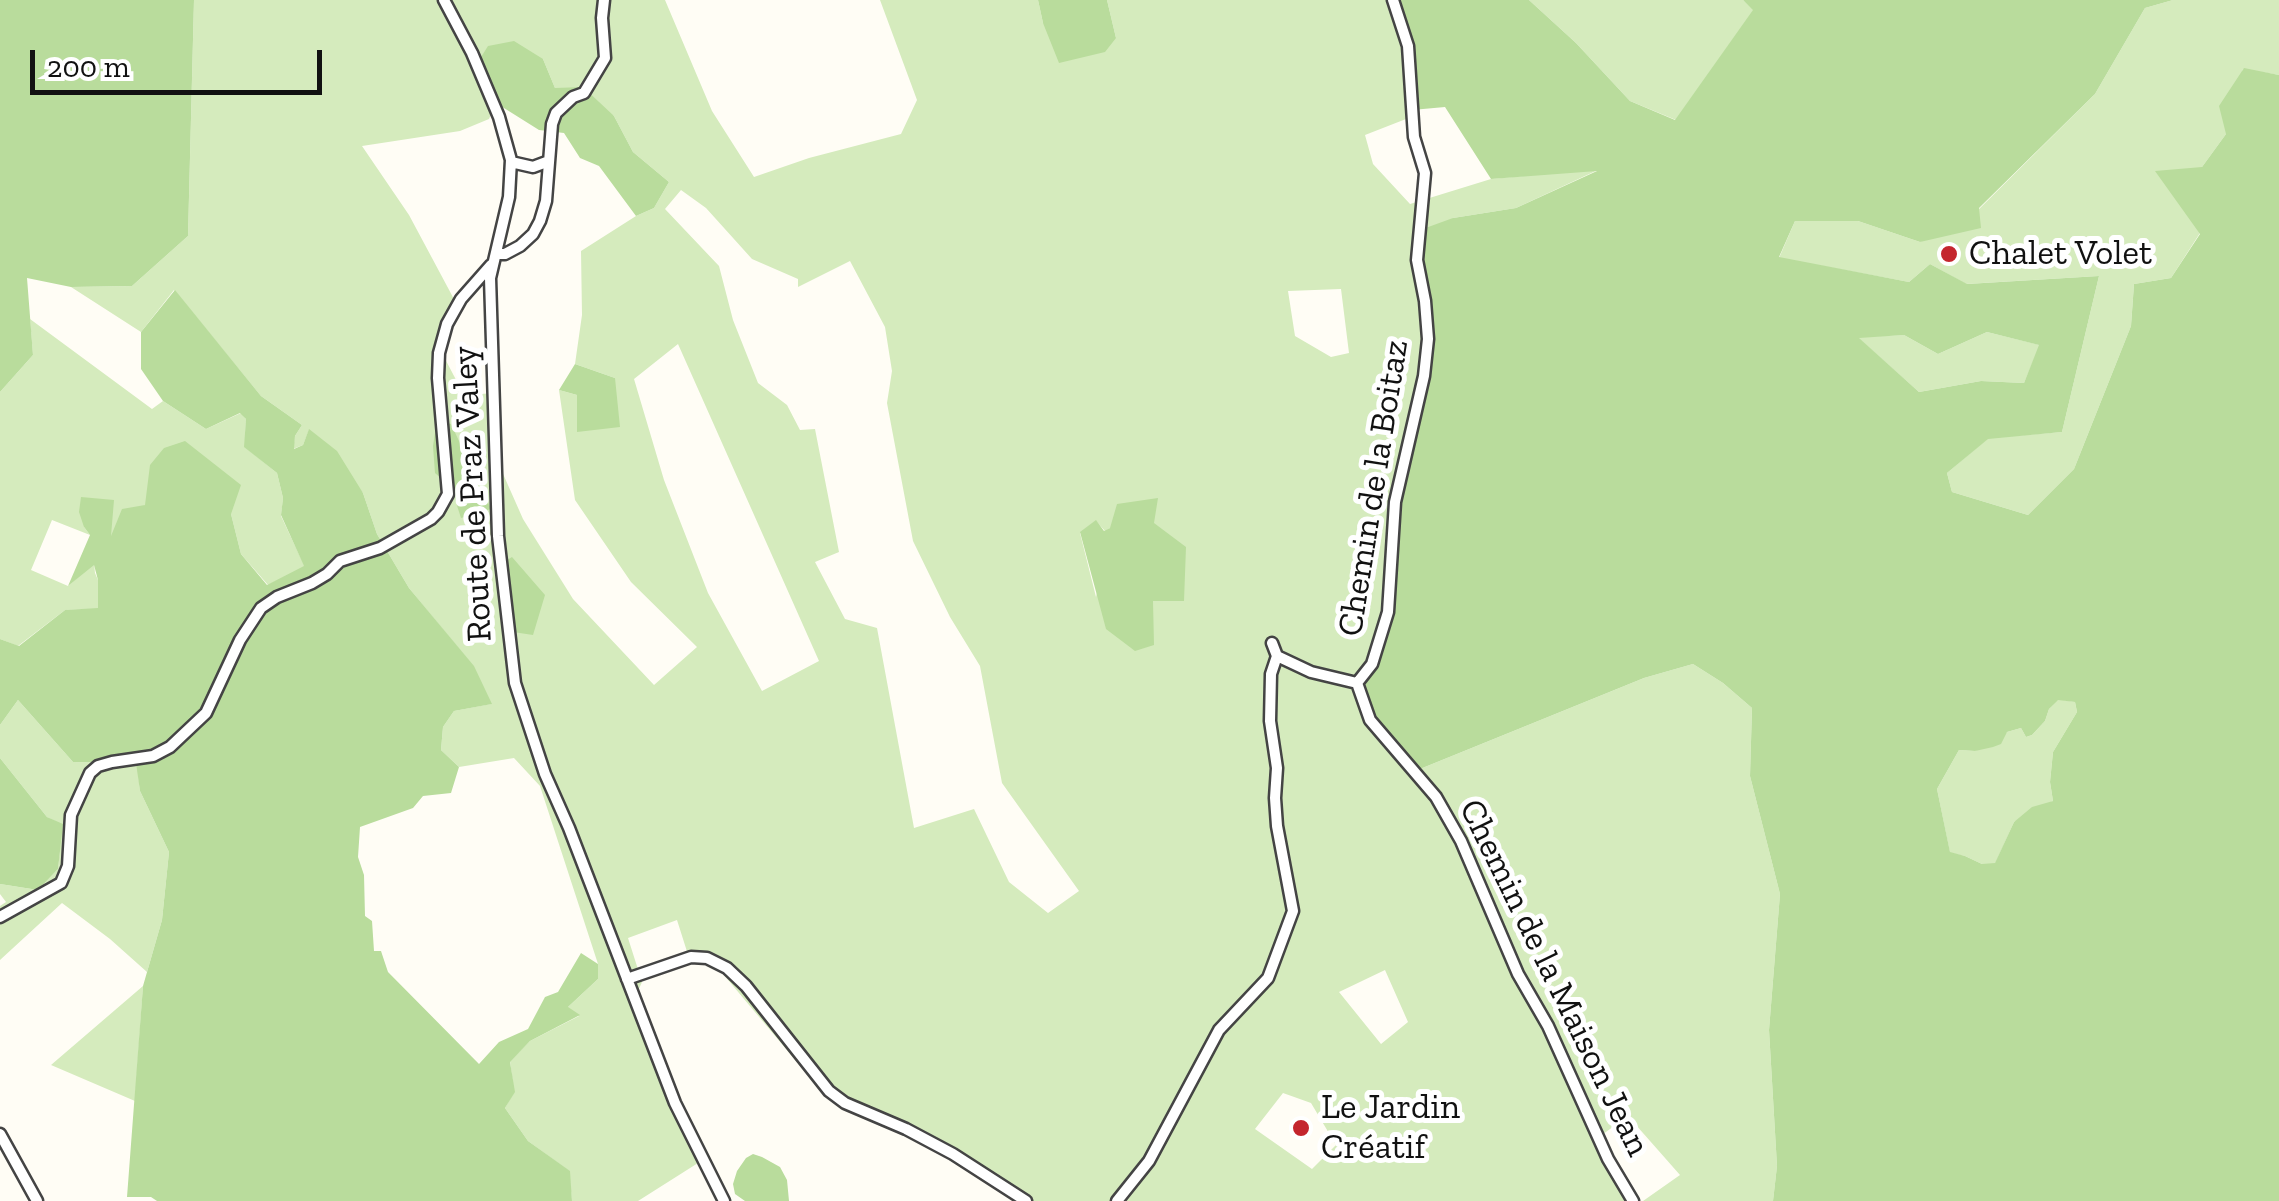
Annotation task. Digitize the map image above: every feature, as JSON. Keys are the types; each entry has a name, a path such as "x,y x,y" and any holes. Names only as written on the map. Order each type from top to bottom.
{"street":[{"name":"Route de Praz Valey","path":"444,0 499,118 511,162 509,197 490,278 490,298 498,536 515,683 545,774 570,828 675,1103 724,1201"},
{"path":"0,917 61,883 68,866 72,815 90,774 98,766 154,756 206,713 240,640 261,608 312,583 340,561 380,548 438,512 448,494 438,353 447,324 495,257 516,249 535,231 546,201 556,112 584,93 605,58 604,0"},
{"name":"Chemin de la Boitaz","path":"1357,684 1372,664 1388,612 1395,502 1424,376 1428,339 1418,260 1425,173 1414,137 1408,46 1393,0"},
{"path":"511,162 533,167 549,161"},
{"path":"1117,1201 1149,1161 1220,1030 1268,978 1293,911 1277,826 1270,674 1277,656 1272,643"},
{"path":"1277,656 1311,672 1357,684"},
{"name":"Chemin de la Maison Jean","path":"1357,684 1370,720 1436,797 1461,841 1518,974 1548,1026 1608,1159 1633,1201"},
{"path":"627,980 691,957 706,958 727,968 746,986 829,1092 844,1103 953,1154 1026,1201"},
{"path":"0,1134 37,1201"}],"green space":[{"path":"0,0 194,0 188,236 132,286 71,287 27,278 33,355 0,392"},
{"path":"194,0 665,0 712,111 754,177 901,134 917,100 880,0 1038,0 1043,23 1116,38 1107,0 1393,0 1408,46 1412,110 1406,119 1365,135 1373,164 1410,204 1491,179 1600,169 1516,208 1453,218 1425,300 1415,771 1644,678 1693,664 1752,708 1750,776 1780,894 1769,1030 1777,1166 1773,1201 1643,1201 1680,1175 1628,1116 1599,1137 1637,1201 1017,1201 959,1164 904,1134 840,1107 823,1093 723,974 705,961 690,961 677,920 628,938 642,982 638,991 640,1002 707,1161 638,1201 572,1201 569,1171 528,1141 505,1108 514,1092 510,1061 530,1041 579,1016 567,1008 598,979 598,964 540,786 514,758 459,767 441,750 443,727 454,711 491,704 473,666 409,588 377,534 363,493 309,430 303,445 293,449 302,425 261,396 174,290 141,332 71,287 132,286 188,236","holes":["543,59 555,88 614,116 633,152 669,182 654,208 581,251 582,315 575,364 615,378 577,395 559,390 575,500 631,582 697,647 654,685 573,599 523,519 500,467 496,393 464,395 443,355 455,301 409,215 362,146 460,131 489,119 496,103","681,190 706,208 752,259 798,279 798,287 850,261 885,327 892,371 887,403 913,541 950,617 980,666 1002,783 1079,891 1048,913 1009,882 974,809 914,828 877,628 845,619 815,562 839,552 815,429 800,430 787,405 758,383 733,320 719,266 665,209","1341,289 1349,353 1331,357 1295,336 1288,291","678,344 819,661 762,691 708,593 664,480 634,379","1096,521 1105,531 1110,528 1096,597 1080,533","1385,970 1408,1022 1381,1044 1339,992","1283,1093 1311,1103 1336,1145 1312,1169 1255,1129"]},
{"path":"1038,0 1107,0 1116,38 1105,52 1059,63"},
{"path":"1393,0 1529,0 1630,101 1675,120 1753,10 1743,0 2173,0 2145,8 2095,94 1979,208 1981,228 1920,242 1858,221 1795,221 1779,257 1909,282 1930,264 1967,284 2099,276 2062,432 1988,439 1947,473 1952,492 2028,515 2074,469 2131,326 2134,284 2171,278 2200,234 2155,171 2202,167 2226,134 2219,106 2244,68 2279,75 2279,1201 1773,1201 1777,1166 1769,1030 1780,894 1750,776 1752,708 1693,664 1644,678 1415,771 1370,720 1357,683 1380,643 1395,502 1428,339 1420,230 1453,218 1516,208 1597,171 1491,179 1445,107 1412,110 1408,46","holes":["1987,332 2039,345 2024,383 1981,381 1919,392 1859,338 1904,335 1938,354","2058,700 2075,702 2077,712 2053,752 2053,801 2032,807 2014,822 1995,863 1982,864 1950,852 1937,789 1959,750 1993,747 2001,744 2007,732 2021,728 2026,737 2032,735"]},
{"path":"1529,0 1743,0 1754,10 1676,120 1630,101"},
{"path":"2173,0 2279,0 2279,75 2243,69 2226,134 2202,167 2200,233 2171,278 2134,284 2131,326 2074,469 2028,515 1952,492 1947,473 1988,438 2062,432 2099,276 1966,284 1930,264 1909,282 1779,258 1795,221 1858,221 1920,242 1979,209 2095,94 2145,8"},
{"path":"514,41 543,59 555,88 583,87 614,116 633,152 669,182 654,208 636,216 599,166 580,158 564,133 539,130 496,103 478,62 488,46"},
{"path":"175,290 261,396 302,425 295,436 294,449 303,445 309,429 337,451 363,493 377,534 409,588 474,666 492,704 454,711 443,727 441,750 459,767 451,793 423,796 413,808 360,827 358,857 364,875 365,916 372,921 374,951 381,951 388,972 479,1064 499,1042 528,1029 545,997 558,992 581,953 598,964 598,979 568,1007 580,1015 530,1041 510,1062 515,1092 505,1108 528,1141 570,1171 572,1201 157,1201 151,1197 127,1197 143,986 162,920 169,852 140,791 136,763 73,762 18,700 0,725 0,639 19,646 65,610 98,608 94,565 68,586 90,535 79,512 81,497 114,500 111,536 122,509 145,505 150,465 164,448 185,441 241,485 231,514 241,554 267,585 304,566 281,515 283,498 277,473 244,447 246,419 240,413 206,429 163,401 141,369 141,332"},
{"path":"30,319 152,409 163,401 206,429 241,413 246,419 245,447 277,473 283,498 281,516 305,567 268,585 241,554 231,514 145,505 109,540 113,501 84,527 90,535 52,520 31,570 68,586 94,563 98,609 65,610 18,646 0,639 0,392 33,355"},
{"path":"1987,332 2040,345 2024,383 1981,381 1919,392 1857,337 1904,335 1938,354"},
{"path":"575,364 615,378 620,427 577,432 577,395 559,390"},
{"path":"437,420 451,424 491,509 461,518 451,487 435,473 433,446"},
{"path":"1158,498 1154,523 1186,547 1184,601 1153,601 1154,645 1135,651 1106,629 1080,532 1096,520 1104,531 1110,528 1117,504"},
{"path":"512,557 545,595 533,635 513,632 504,562"},
{"path":"2058,699 2075,702 2077,712 2053,752 2053,801 2014,822 1995,864 1982,864 1950,853 1937,789 1959,750 1975,751 2021,728 2026,737 2032,735"},
{"path":"18,700 73,762 137,763 140,791 169,852 162,920 147,972 62,903 0,960 0,906 6,902 0,894 0,884 38,890 58,869 62,825 47,817 0,758 0,725"},
{"path":"0,758 47,817 63,824 58,869 38,890 0,884"},
{"path":"143,986 135,1101 51,1065"},
{"path":"753,1154 780,1167 787,1180 789,1201 745,1201 735,1194 737,1171"}],"place":[{"name":"Chalet Volet","path":"1949,254"},
{"name":"Le Jardin Créatif","path":"1301,1128"}]}
